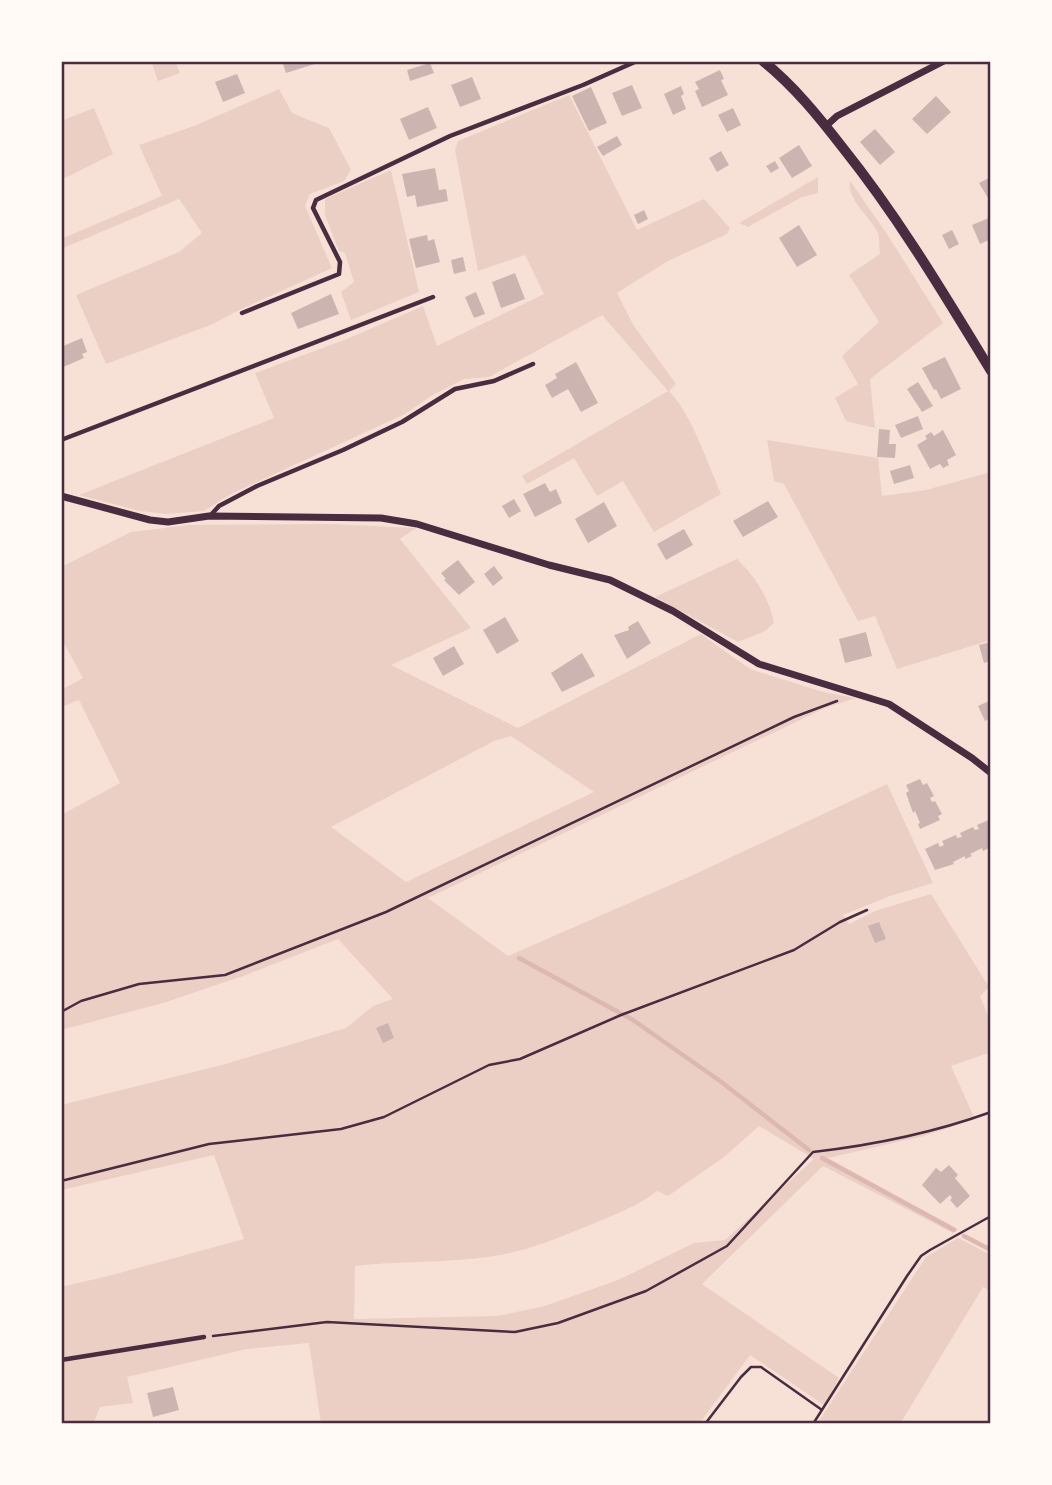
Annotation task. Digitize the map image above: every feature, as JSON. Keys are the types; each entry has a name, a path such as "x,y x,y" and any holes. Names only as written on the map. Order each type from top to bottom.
{"street":[{"path":"763,61 826,126 891,211 991,371"},
{"path":"826,126 837,116 943,61"},
{"path":"61,496 150,520 168,522 209,516 381,518 417,524 548,565 612,581 673,611 760,664 888,704 991,773"}],"lane":[{"path":"242,313 339,274 340,262 313,208 316,200 450,136 571,90 637,61"},
{"path":"61,440 433,297"},
{"path":"209,516 219,506 257,486 402,422 455,389 494,381 533,364"},
{"path":"61,1360 204,1337"}],"path":[{"path":"61,1012 80,1001 139,984 225,975 386,912 794,717 857,693"},
{"path":"61,1181 209,1144 341,1129 384,1117 489,1066 520,1059 621,1015 794,950 840,922 867,910"},
{"path":"204,1337 327,1322 515,1332 558,1323 646,1290 727,1247 813,1152 919,1135 991,1112"},
{"path":"813,1424 921,1256 991,1216"},
{"path":"705,1424 751,1367 761,1367 822,1410"}],"shaded area":[{"path":"151,61 175,61 180,73 158,81"},
{"path":"279,89 292,113 329,128 351,170 344,181 310,194 305,206 332,268 213,324 106,364 76,295 179,252 202,233 179,199 61,249 61,239 162,196 139,145 194,126"},
{"path":"569,95 637,230 704,199 730,228 727,234 668,261 617,293 634,326 676,384 669,391 692,425 721,494 654,532 623,481 597,496 574,458 527,484 522,476 668,391 602,315 489,377 464,379 431,396 405,414 231,494 204,511 166,514 140,511 79,495 274,418 255,373 347,339 423,306 437,346 544,294 525,255 478,271 455,150 458,141"},
{"path":"94,108 113,154 61,180 61,121"},
{"path":"391,170 419,292 351,320 341,292 354,282 345,253 339,251 325,215 325,199"},
{"path":"818,177 818,193 802,197 748,227 739,223"},
{"path":"850,181 943,323 870,379 875,428 846,421 835,398 858,384 842,356 879,322 849,275 880,254 877,231 855,201"},
{"path":"767,440 878,458 882,496 926,490 991,472 991,640 897,669 875,616 858,621 784,484 774,481"},
{"path":"330,524 416,528 400,539 471,628 391,665 518,728 701,634 750,669 823,692 856,698 825,708 428,898 508,956 691,876 887,784 933,883 890,896 843,915 849,924 875,911 931,894 989,987 980,996 991,1023 991,1052 951,1066 975,1119 924,1136 828,1158 958,1229 953,1233 823,1166 702,1284 839,1378 824,1405 750,1355 699,1424 321,1424 309,1343 247,1349 127,1377 133,1403 100,1407 93,1424 62,1424 61,1287 244,1239 214,1155 61,1190 61,1105 222,1065 346,1028 373,1006 393,999 338,939 243,976 163,1003 61,1030 61,815 120,783 79,700 61,707 61,690 83,678 61,638 61,567 131,532 189,525","holes":["511,736 594,792 406,882 331,827 494,741","759,1126 814,1159 725,1240 694,1243 618,1280 545,1306 498,1316 354,1319 355,1266 471,1259 510,1253 541,1244 625,1210 657,1191 668,1196 724,1157"]},
{"path":"737,559 756,581 769,605 774,623 765,631 738,642 655,597"},
{"path":"958,1238 991,1255 991,1291 983,1287 900,1424 817,1424 926,1257"}],"building":[{"path":"282,61 321,61 321,62 286,73"},
{"path":"430,63 434,73 410,81 407,70"},
{"path":"720,70 728,95 702,107 695,91 699,89 695,82"},
{"path":"237,74 245,93 223,102 215,82"},
{"path":"472,77 481,99 460,107 451,85"},
{"path":"632,85 642,108 622,116 612,93"},
{"path":"681,86 684,94 681,96 686,109 673,115 664,94"},
{"path":"591,87 607,123 589,131 572,96"},
{"path":"936,96 951,112 927,134 912,119"},
{"path":"428,107 437,128 409,140 400,119"},
{"path":"733,108 741,125 727,132 718,115"},
{"path":"875,129 895,152 880,165 860,142"},
{"path":"617,136 622,145 603,156 597,147"},
{"path":"799,145 812,166 792,178 779,158"},
{"path":"721,151 729,165 717,172 709,158"},
{"path":"775,161 779,168 771,173 766,166"},
{"path":"435,168 439,190 446,189 448,201 417,207 415,195 407,197 402,174"},
{"path":"991,177 991,203 979,183"},
{"path":"644,210 648,219 638,224 634,215"},
{"path":"991,217 991,239 980,244 972,225"},
{"path":"799,225 817,255 797,267 779,238"},
{"path":"952,230 959,244 949,249 942,235"},
{"path":"427,235 428,241 434,239 440,262 416,268 409,239"},
{"path":"463,257 466,271 454,274 451,260"},
{"path":"515,273 525,299 501,308 492,282"},
{"path":"476,292 485,314 474,318 465,297"},
{"path":"331,294 339,314 298,329 291,313"},
{"path":"82,338 87,352 82,354 84,358 61,368 61,347"},
{"path":"945,357 961,389 941,399 922,368"},
{"path":"576,362 598,403 581,412 568,389 552,398 545,385 557,378 555,374"},
{"path":"918,382 933,406 922,412 907,389"},
{"path":"918,416 923,429 901,438 895,425"},
{"path":"879,429 890,430 889,444 896,444 895,458 877,457"},
{"path":"943,430 956,455 947,460 949,465 943,468 940,464 930,469 917,445 927,439 925,436 931,432 934,436"},
{"path":"910,465 914,478 894,484 890,471"},
{"path":"545,483 550,492 556,489 562,503 535,517 523,494"},
{"path":"514,499 521,511 509,518 502,506"},
{"path":"768,501 778,517 743,537 733,521"},
{"path":"604,502 617,526 588,543 575,519"},
{"path":"684,529 693,545 666,560 657,544"},
{"path":"458,560 475,582 459,595 444,580 446,579 441,573"},
{"path":"494,566 503,578 493,586 484,574"},
{"path":"505,617 519,641 497,654 483,630"},
{"path":"638,621 651,643 627,659 614,635 629,630 628,627"},
{"path":"866,632 872,656 845,663 839,639"},
{"path":"991,642 991,661 984,663 979,645"},
{"path":"454,646 464,664 443,676 433,658"},
{"path":"582,653 595,676 562,692 551,673"},
{"path":"991,700 991,718 985,721 978,706"},
{"path":"920,779 923,785 927,783 934,796 930,798 932,802 935,801 942,814 938,816 940,820 920,829 920,823 915,811 913,813 906,793 909,791 906,785"},
{"path":"991,819 989,848 983,851 982,848 970,854 972,856 965,859 965,856 953,862 954,864 935,870 925,849 938,843 940,847 944,845 942,841 956,835 957,838 962,837 960,833 973,827 975,830 979,829 977,825"},
{"path":"879,922 886,939 875,943 868,926"},
{"path":"388,1023 394,1038 383,1043 376,1028"},
{"path":"949,1165 958,1175 955,1178 970,1196 957,1208 950,1200 950,1195 940,1204 922,1185 936,1168 941,1172"},
{"path":"173,1387 179,1410 153,1417 147,1393"}],"waterway":[{"path":"519,958 633,1020 720,1081 809,1150"},
{"path":"822,1158 954,1230"},
{"path":"964,1236 991,1250"}]}
